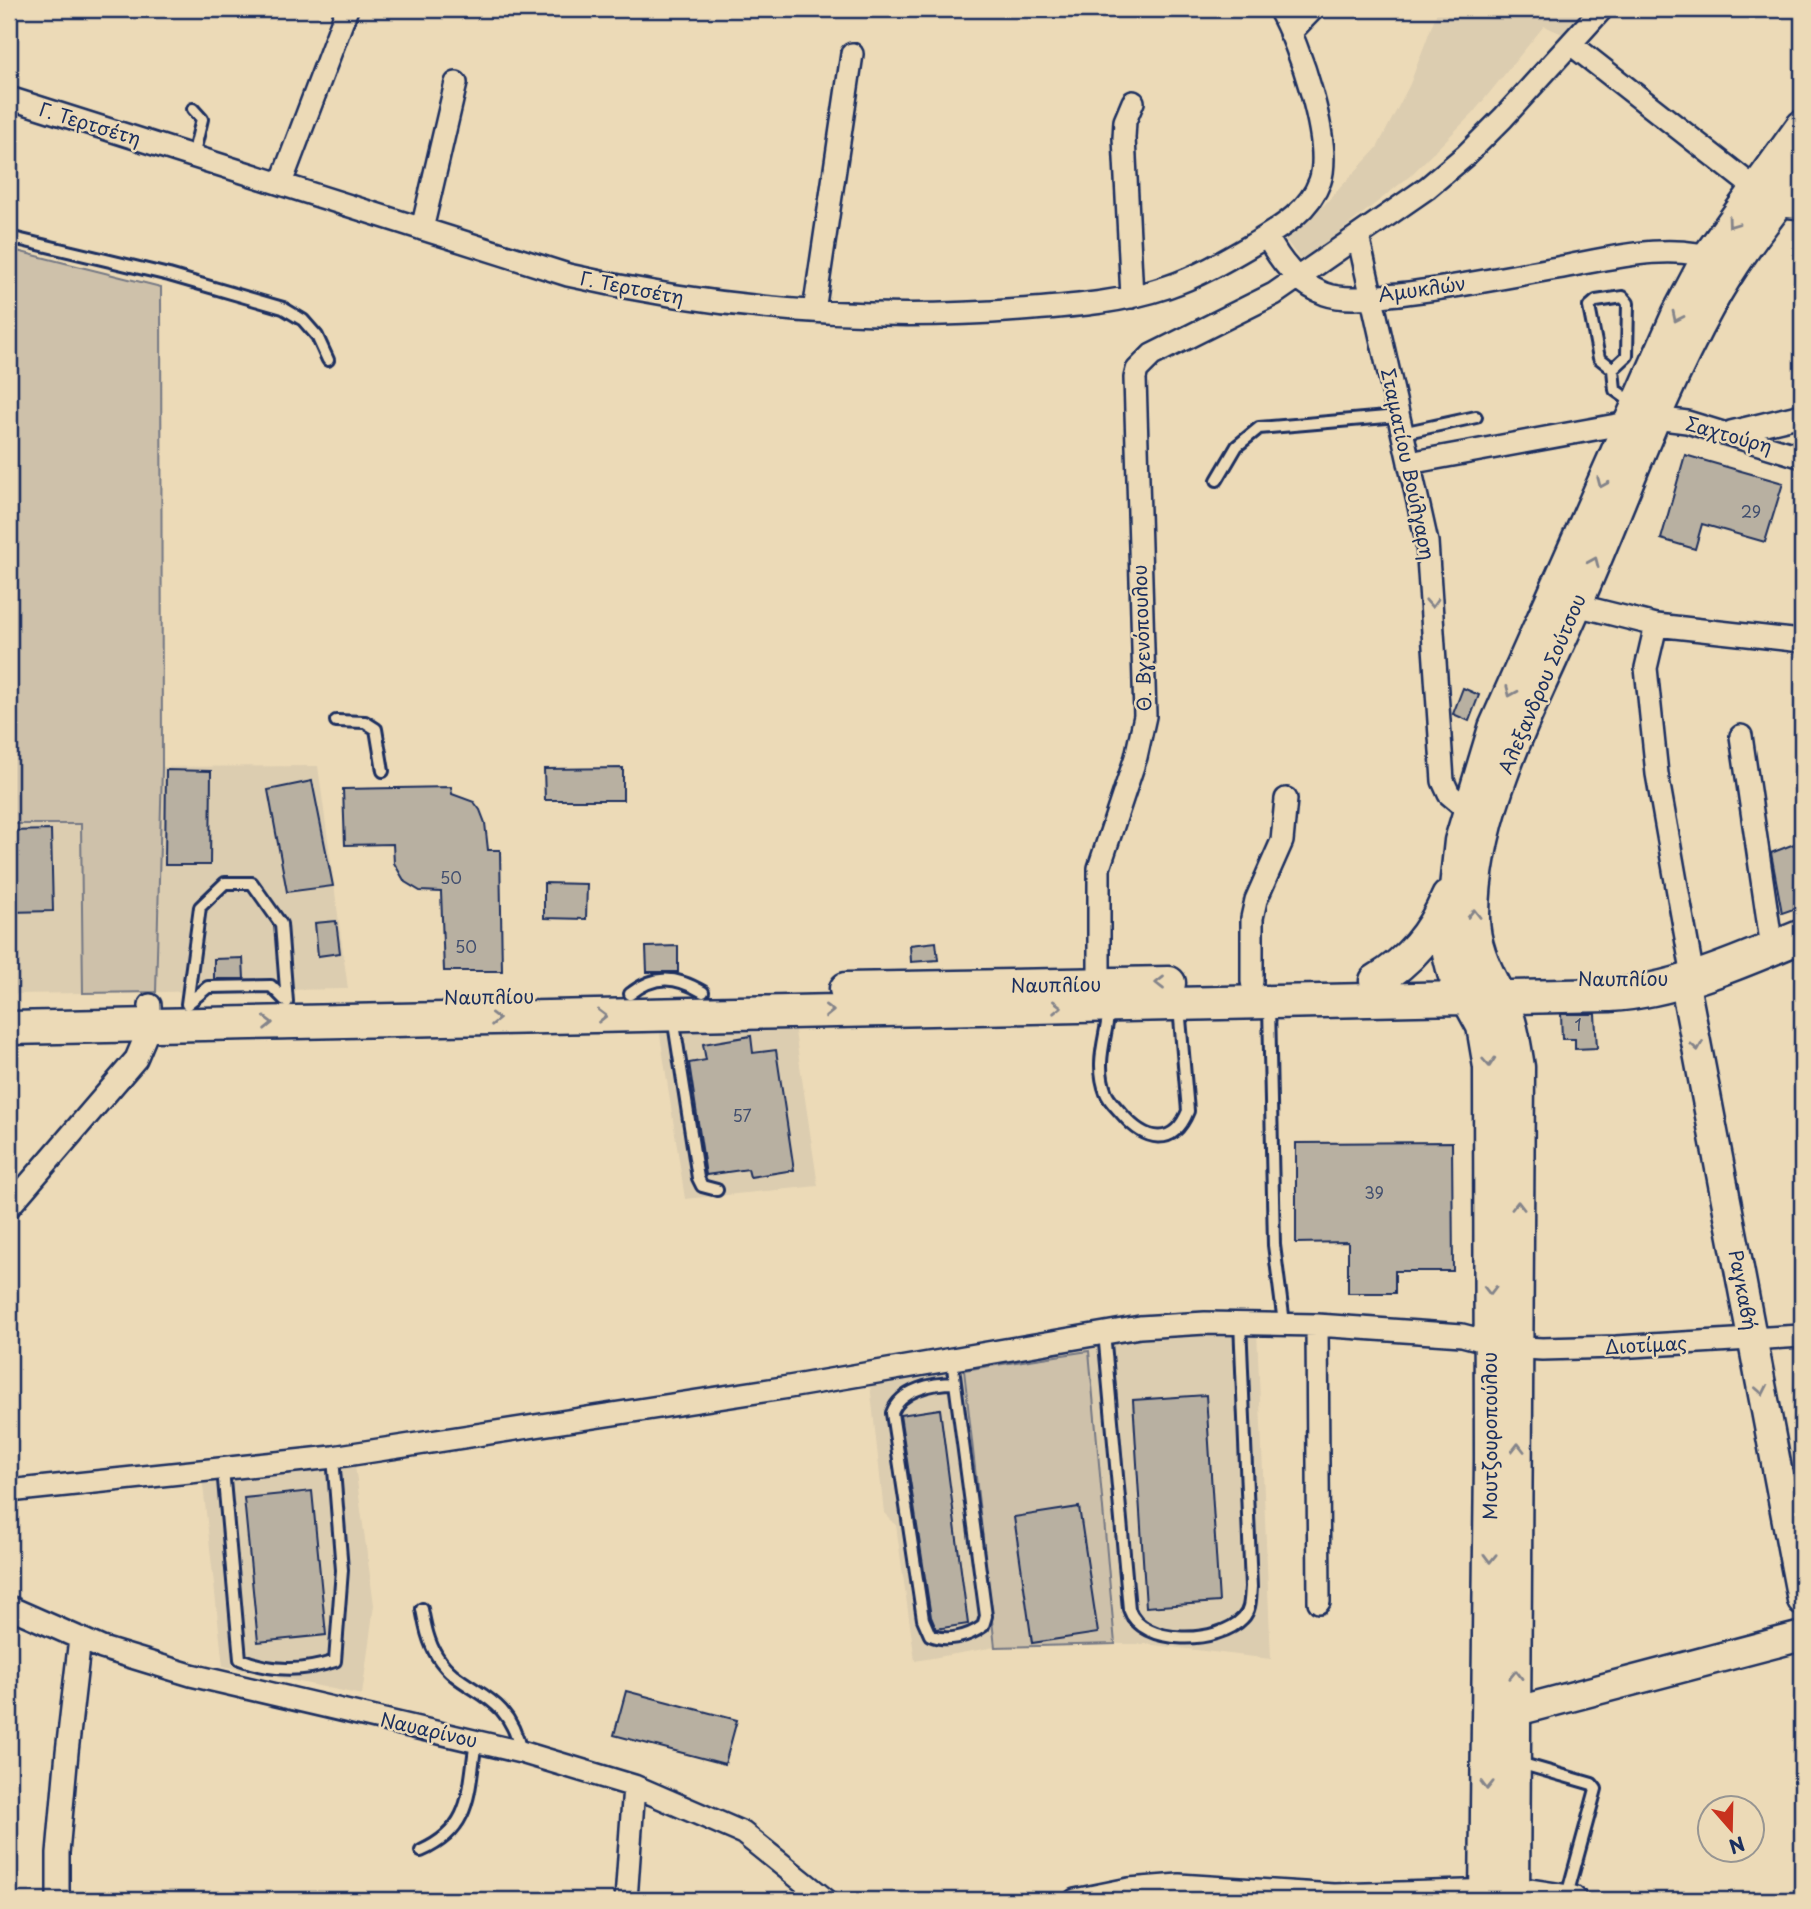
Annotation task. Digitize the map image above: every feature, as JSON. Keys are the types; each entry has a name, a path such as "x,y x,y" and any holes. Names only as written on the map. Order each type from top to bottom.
{"main road":[{"name":"Αλεξανδρου Σούτσου","path":"1778,200 1802,127"},
{"name":"Αλεξανδρου Σούτσου","path":"1478,989 1449,953 1455,879 1468,810 1495,729 1640,414 1721,261 1802,170"},
{"name":"Αλεξανδρου Σούτσου","path":"1478,989 1473,918 1483,841 1515,739 1576,605 1640,414"},
{"path":"1376,981 1405,962 1420,946 1432,928 1455,879"},
{"path":"1689,978 1786,938"},
{"name":"Ναυπλίου","path":"9,1007 150,1015 673,1015 1104,995 1478,989 1689,978"},
{"name":"Ναυπλίου","path":"9,1028 150,1015 187,1004 703,992 911,981 958,980 1179,1004 1260,992 1376,981 1577,996 1639,992 1689,978"},
{"name":"Μουτζουροπούλου","path":"1478,989 1508,1018 1518,1067 1504,1345 1500,1895"},
{"name":"Μουτζουροπούλου","path":"1478,989 1490,1067 1504,1345"},
{"path":"1518,1067 1527,1029 1552,1006 1577,996"},
{"name":"Μουτζουροπούλου","path":"1500,1895 1515,1762 1502,1715"}],"street":[{"path":"281,183 347,9"},
{"path":"1279,9 1290,33 1316,111 1322,138 1323,166 1320,181 1307,204 1267,236 1283,264 1299,279 1466,155 1602,9"},
{"path":"1290,33 1313,9"},
{"path":"1571,44 1778,200"},
{"path":"814,311 852,54"},
{"path":"422,229 456,83"},
{"name":"Γ. Τερτσέτη","path":"9,98 568,275 633,290 750,306 814,311 950,315 1076,306 1132,297 1168,287 1205,271 1267,236"},
{"path":"1132,297 1124,138 1125,121 1133,102"},
{"name":"Σταματίου Βούλγαρη","path":"1358,236 1428,553 1443,780 1449,794 1468,810"},
{"name":"Αμυκλών","path":"1299,279 1327,294 1371,297 1632,256 1680,252 1721,261"},
{"name":"Θ. Βγενόπουλου","path":"1104,995 1099,868 1136,757 1145,716 1135,378 1137,370 1163,349 1240,313 1299,279"},
{"name":"Σαχτούρη","path":"1409,463 1640,414 1729,433 1802,457"},
{"path":"1729,433 1802,415"},
{"path":"1576,605 1656,625 1802,641"},
{"path":"1656,625 1646,668 1657,774 1689,978"},
{"path":"1741,736 1786,938"},
{"path":"1260,992 1252,918 1256,900 1282,841 1286,799"},
{"name":"Ραγκαβή","path":"1689,978 1752,1339 1802,1600"},
{"path":"9,1206 136,1059 150,1015"},
{"name":"Διοτίμας","path":"9,1491 333,1457 789,1387 1104,1332 1172,1324 1240,1322 1317,1325 1462,1335 1504,1345 1616,1348 1802,1335"},
{"path":"1317,1325 1319,1602"},
{"name":"Ναυαρίνου","path":"9,1607 80,1639 191,1675 521,1752 634,1786 743,1833 825,1900"},
{"path":"1502,1715 1802,1636"},
{"path":"58,1900 58,1853 80,1639"},
{"path":"626,1900 634,1786"},
{"path":"1075,1900 1129,1889 1179,1885 1344,1895 1500,1895 1569,1900"}],"lane":[{"path":"193,109 202,119 193,156"},
{"path":"9,237 169,275 283,308 303,320 317,336 328,360"},
{"path":"1613,369 1627,356 1628,303 1623,296 1596,301 1589,307 1599,358 1613,369 1615,390 1640,414"},
{"path":"1217,480 1237,446 1259,428 1400,425 1476,417"},
{"path":"336,722 365,722 376,729 383,771"},
{"path":"187,1004 200,907 225,883 252,883 281,924 287,1002"},
{"path":"1260,992 1274,1245 1284,1324"},
{"path":"1104,995 1108,1026 1100,1049 1106,1094 1143,1134 1160,1137 1172,1134 1182,1124 1188,1111 1179,1004"},
{"path":"673,1015 698,1178 702,1186 717,1190"},
{"path":"1104,1332 1129,1609 1138,1624 1150,1632 1199,1636 1224,1630 1243,1618 1249,1609 1251,1587 1240,1322"},
{"path":"951,1359 955,1383 986,1616 983,1626 973,1633 942,1639 930,1635 923,1619 892,1413 899,1402 918,1390 955,1383"},
{"path":"223,1469 240,1659 268,1668 301,1670 335,1661 342,1570 333,1457"},
{"path":"422,1609 428,1638 437,1656 447,1667 502,1709 518,1737 521,1752"},
{"path":"421,1851 444,1839 459,1824 476,1741"},
{"path":"1515,1762 1592,1784 1596,1789 1569,1900"}],"shaded area":[{"path":"1438,9 1584,9 1567,36 1544,26 1473,113 1410,176 1302,262 1285,239 1325,204 1377,148 1410,84"},
{"path":"9,249 161,287 162,767 156,992 83,993 81,824 9,824"},
{"path":"318,766 348,989 156,992 162,767"},
{"path":"81,823 84,993 9,994 9,824"},
{"path":"794,1025 818,1186 685,1199 659,1028"},
{"path":"1257,1331 1271,1659 1146,1644 1115,1644 1089,1351 1095,1344 1167,1332"},
{"path":"1089,1351 1115,1644 995,1647 964,1370"},
{"path":"964,1370 995,1647 915,1661 896,1525 884,1513 870,1384"},
{"path":"354,1459 374,1605 362,1695 223,1666 202,1476"}],"building":[{"path":"1685,455 1783,483 1765,542 1702,524 1695,549 1661,539"},
{"path":"1463,688 1479,695 1469,721 1453,714"},
{"path":"623,768 623,800 545,800 544,769"},
{"path":"166,770 211,771 210,865 165,865"},
{"path":"312,781 333,886 287,892 268,790"},
{"path":"451,787 452,794 474,802 480,810 485,823 488,850 500,850 502,971 444,971 441,892 420,891 405,882 394,863 393,844 345,845 343,789"},
{"path":"51,830 53,911 9,912 9,831"},
{"path":"1802,841 1802,873 1796,875 1802,892 1802,906 1782,913 1771,853"},
{"path":"544,883 587,884 586,919 544,918"},
{"path":"336,921 340,953 318,956 315,923"},
{"path":"936,942 938,960 911,962 910,945"},
{"path":"678,946 678,972 647,972 646,947"},
{"path":"243,958 244,979 214,979 214,959"},
{"path":"1561,1014 1595,1014 1597,1048 1575,1049 1575,1039 1562,1039"},
{"path":"751,1036 753,1053 776,1050 794,1170 750,1177 748,1169 706,1175 689,1063 706,1060 703,1044"},
{"path":"1452,1142 1453,1271 1395,1271 1395,1293 1348,1293 1348,1242 1296,1243 1296,1143"},
{"path":"1206,1395 1219,1602 1146,1607 1133,1400"},
{"path":"940,1409 968,1624 936,1629 931,1617 900,1415"},
{"path":"312,1491 326,1635 258,1642 244,1498"},
{"path":"1079,1507 1098,1633 1032,1643 1014,1517"},
{"path":"626,1691 737,1720 725,1764 614,1735"}]}
